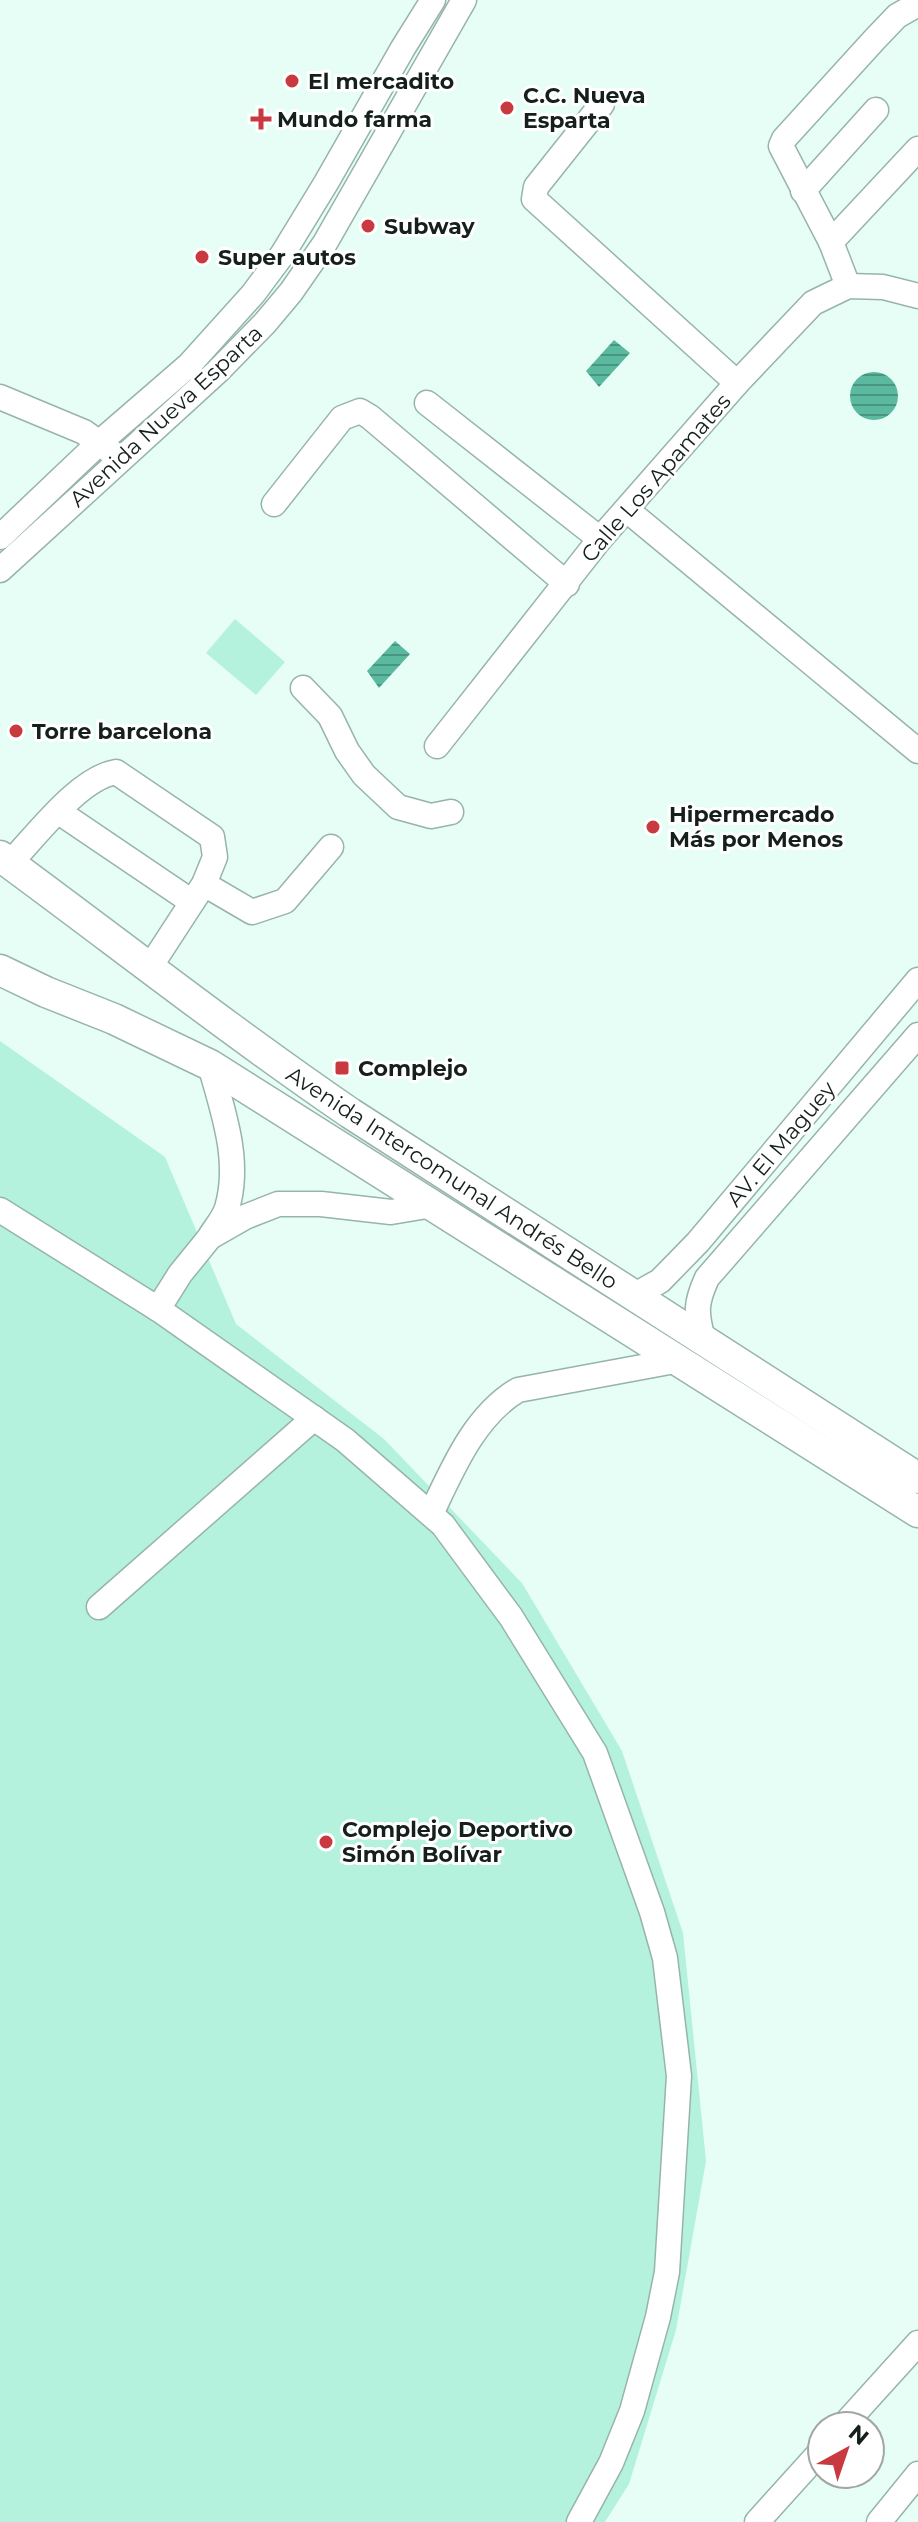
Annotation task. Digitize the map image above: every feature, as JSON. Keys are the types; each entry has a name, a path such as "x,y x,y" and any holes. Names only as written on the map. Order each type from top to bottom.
{"main road":[{"name":"Avenida Intercomunal Andrés Bello","path":"5,860 263,1054 337,1105 918,1478"},
{"name":"Avenida Intercomunal Andrés Bello","path":"0,970 210,1065 918,1512"}],"street":[{"name":"Avenida Nueva Esparta","path":"0,537 100,442 189,365 260,284 319,195 433,0"},
{"name":"Avenida Nueva Esparta","path":"0,570 218,371 291,292 325,243 464,0"},
{"path":"848,286 831,242 781,150 784,139 875,39 897,16 918,4"},
{"path":"602,104 536,187 534,199 737,383"},
{"path":"803,191 876,110"},
{"path":"831,242 918,149"},
{"name":"Calle Los Apamates","path":"437,746 600,539 737,383 813,303 848,286 883,287 918,296"},
{"path":"0,397 84,432 120,461"},
{"path":"427,403 600,539"},
{"path":"274,504 342,418 360,411 567,584"},
{"path":"627,510 867,697 918,751"},
{"path":"303,688 330,716 347,751 364,775 398,807 431,816 451,812"},
{"path":"5,860 82,788 100,774 116,772 212,837 215,857 198,893 150,967"},
{"path":"59,812 198,893 252,912 285,901 331,847"},
{"name":"AV. El Maguey","path":"633,1296 660,1281 698,1242 918,980"},
{"path":"879,1027 912,1042"},
{"name":"AV. El Maguey","path":"703,1340 696,1313 707,1278 912,1042"},
{"path":"158,1309 226,1212 233,1181 228,1126 210,1065"},
{"path":"210,1237 245,1217 278,1204 321,1204 391,1212 433,1205"},
{"path":"0,1210 158,1309 314,1418 345,1440 431,1514 458,1544 511,1617 595,1753 652,1912 665,1958 679,2076 667,2272 658,2317 632,2411 611,2463 579,2522"},
{"path":"431,1514 453,1467 500,1400 518,1390 680,1360"},
{"path":"99,1607 314,1418"},
{"path":"857,2410 918,2343"},
{"path":"757,2522 806,2468"},
{"path":"879,2522 918,2474"}],"shaded area":[{"path":"614,340 630,353 599,387 586,371"},
{"path":"874,372 891,379 898,396 891,413 874,420 857,413 850,396 857,379"},
{"path":"235,619 285,662 256,695 206,653"},
{"path":"395,641 410,654 379,688 367,671"},
{"name":"Complejo Deportivo Simón Bolívar","path":"0,1041 165,1157 236,1324 384,1439 522,1583 622,1751 683,1933 706,2161 676,2330 629,2484 605,2522 0,2522"}],"place":[{"name":"El mercadito","path":"292,81"},
{"name":"C.C. Nueva Esparta","path":"507,108"},
{"name":"Mundo farma","path":"261,119"},
{"name":"Subway","path":"368,226"},
{"name":"Super autos","path":"202,257"},
{"name":"Torre barcelona","path":"16,731"},
{"name":"Hipermercado Más por Menos","path":"653,827"},
{"name":"Complejo","path":"342,1068"},
{"name":"Complejo Deportivo Simón Bolívar","path":"326,1842"}]}
